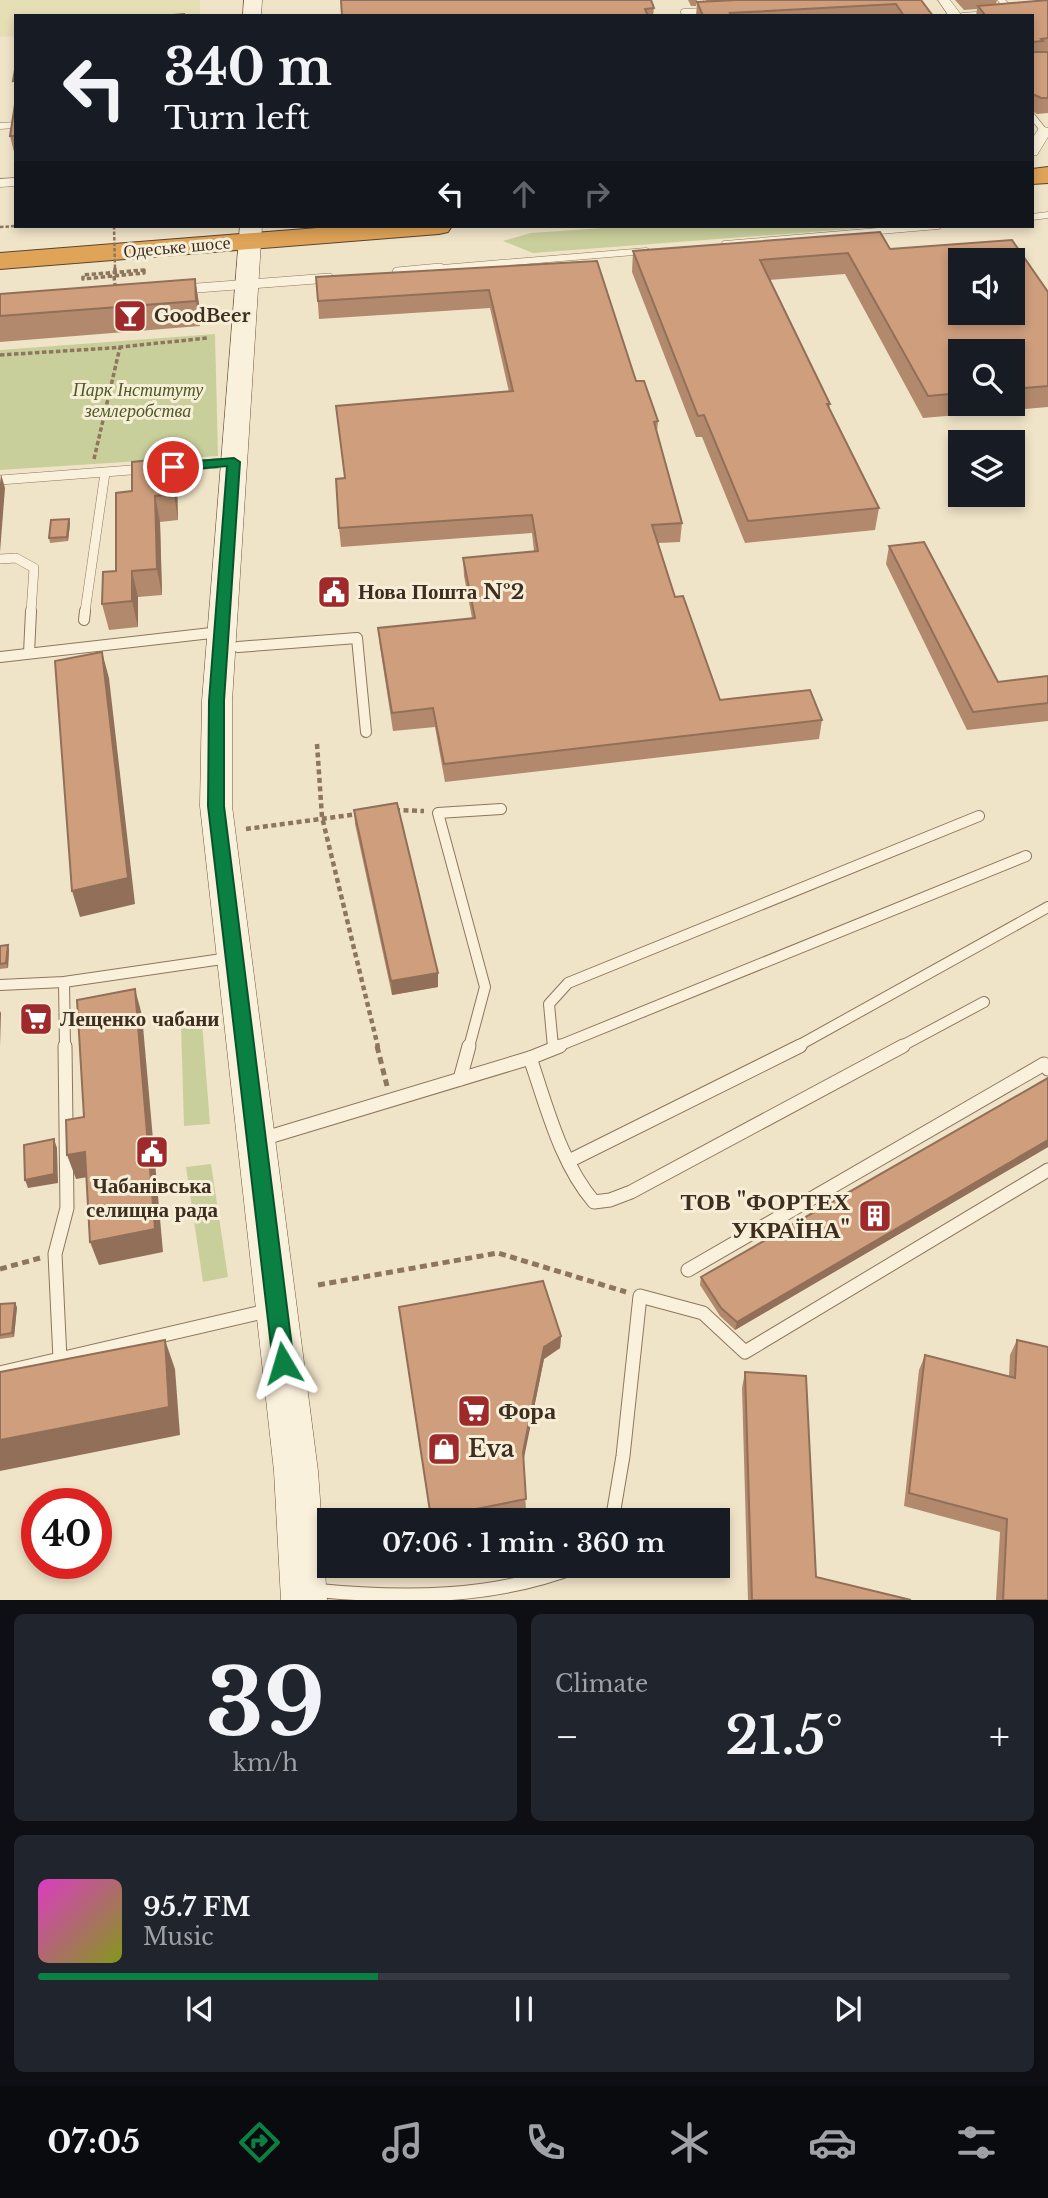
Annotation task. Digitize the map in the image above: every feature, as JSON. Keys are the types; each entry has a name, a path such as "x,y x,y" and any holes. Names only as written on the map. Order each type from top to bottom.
{"highway":[{"name":"Одеське шосе","path":"0,244 200,228"},
{"name":"Одеське шосе","path":"0,261 250,234 392,228"}],"street":[{"path":"1034,149 1046,132"},
{"path":"250,234 234,462 230,639 217,701 216,806 232,957 296,1471 304,1594"}],"lane":[{"path":"700,0 705,10"},
{"path":"1001,0 1012,13"},
{"path":"685,14 684,12 719,10"},
{"path":"996,14 1024,12"},
{"path":"1034,118 1046,132"},
{"path":"718,245 916,228"},
{"path":"386,273 662,250"},
{"path":"171,290 338,277"},
{"path":"0,480 234,462"},
{"path":"83,620 105,473"},
{"path":"0,559 16,558 34,568 29,653"},
{"path":"0,657 230,639 357,638 366,732"},
{"path":"460,1079 485,987 438,813 501,809"},
{"path":"553,1048 549,1004 568,984 979,816"},
{"path":"256,1141 530,1058 1026,856"},
{"path":"569,1161 811,1040 1048,907"},
{"path":"0,985 64,982 232,957"},
{"path":"60,1359 55,1254 68,1208 64,982"},
{"path":"530,1058 583,1193 593,1202 610,1200 631,1192 984,1002"},
{"path":"688,1270 1044,1064 1048,1069"},
{"path":"614,1508 623,1456 640,1296 703,1313 745,1352 1048,1170"},
{"path":"0,1373 277,1309"},
{"path":"304,1594 477,1595 554,1578"}],"path":[{"path":"114,228 115,285"},
{"path":"115,274 83,279 83,275 115,274 144,274 144,270 115,274"},
{"path":"0,355 207,338"},
{"path":"90,474 120,347"},
{"path":"317,744 322,817 391,1100"},
{"path":"386,811 411,808 438,813"},
{"path":"241,830 360,813"},
{"path":"318,1285 498,1253 640,1296"},
{"path":"0,1269 55,1254"}],"shaded area":[{"path":"0,0 200,0 200,14 14,14 14,36 0,37"}],"green space":[{"path":"603,228 864,228 533,253 503,241 531,233"},
{"name":"Парк Інституту землеробства","path":"215,334 218,456 0,470 0,350"},
{"path":"202,1022 210,1124 184,1126 181,1025"},
{"path":"211,1164 228,1277 203,1282 186,1167"}],"building":[{"path":"341,0 651,0 654,8 645,9 647,14 342,14"},
{"path":"921,0 932,14 903,14 896,4 702,14 697,2"},
{"path":"1048,0 1048,38 1034,42 1034,14 984,14 978,6"},
{"path":"1034,52 1048,52 1048,98 1035,95"},
{"path":"14,111 14,136 10,136"},
{"path":"880,232 890,249 1012,240 1018,248 948,248 948,325 1025,325 1025,259 1048,292 1048,386 1025,388 1025,339 948,339 948,394 928,396 848,253 760,260 879,508 748,521 704,415 698,416 633,251"},
{"path":"597,261 636,381 644,381 658,421 654,422 682,523 652,525 675,597 683,596 720,700 810,690 822,720 444,764 433,708 392,713 378,628 475,618 463,558 538,551 532,515 339,528 336,479 345,478 336,406 513,391 489,290 318,301 316,277"},
{"path":"195,279 196,301 0,316 0,294"},
{"path":"172,458 174,494 155,496 157,569 132,571 132,601 102,604 103,572 116,571 116,493 132,491 132,462"},
{"path":"69,519 67,537 49,538 51,520"},
{"path":"924,542 998,682 1048,676 1048,703 973,712 889,546"},
{"path":"102,652 128,878 72,891 55,661"},
{"path":"397,803 438,973 391,981 354,810"},
{"path":"8,945 6,963 0,964 0,946"},
{"path":"135,989 155,1229 90,1242 85,1152 67,1155 66,1120 84,1117 77,1000"},
{"name":"ТОВ \"ФОРТЕХ УКРАЇНА\"","path":"1048,1078 1048,1140 737,1322 721,1308 701,1277"},
{"path":"54,1139 54,1174 25,1180 24,1145"},
{"name":"Фора","path":"543,1281 561,1336 544,1347 523,1452 526,1499 481,1508 429,1508 399,1307"},
{"path":"15,1303 12,1333 0,1335 0,1304"},
{"path":"165,1340 169,1407 0,1440 0,1372"},
{"path":"1017,1340 1048,1347 1048,1600 1003,1600 1007,1519 909,1493 925,1355 1015,1378"},
{"path":"745,1372 806,1376 816,1577 911,1600 752,1600"}],"place":[{"name":"GoodBeer","path":"130,316"},
{"name":"Нова Пошта №2","path":"334,592"},
{"name":"Лещенко чабани","path":"36,1019"},
{"name":"Чабанівська селищна рада","path":"152,1152"},
{"name":"ТОВ \"ФОРТЕХ УКРАЇНА\"","path":"875,1216"},
{"name":"Фора","path":"474,1411"},
{"name":"Eva","path":"444,1449"}],"route":[{"path":"173,467 234,462 217,701 216,806 232,957 283,1363"}]}
